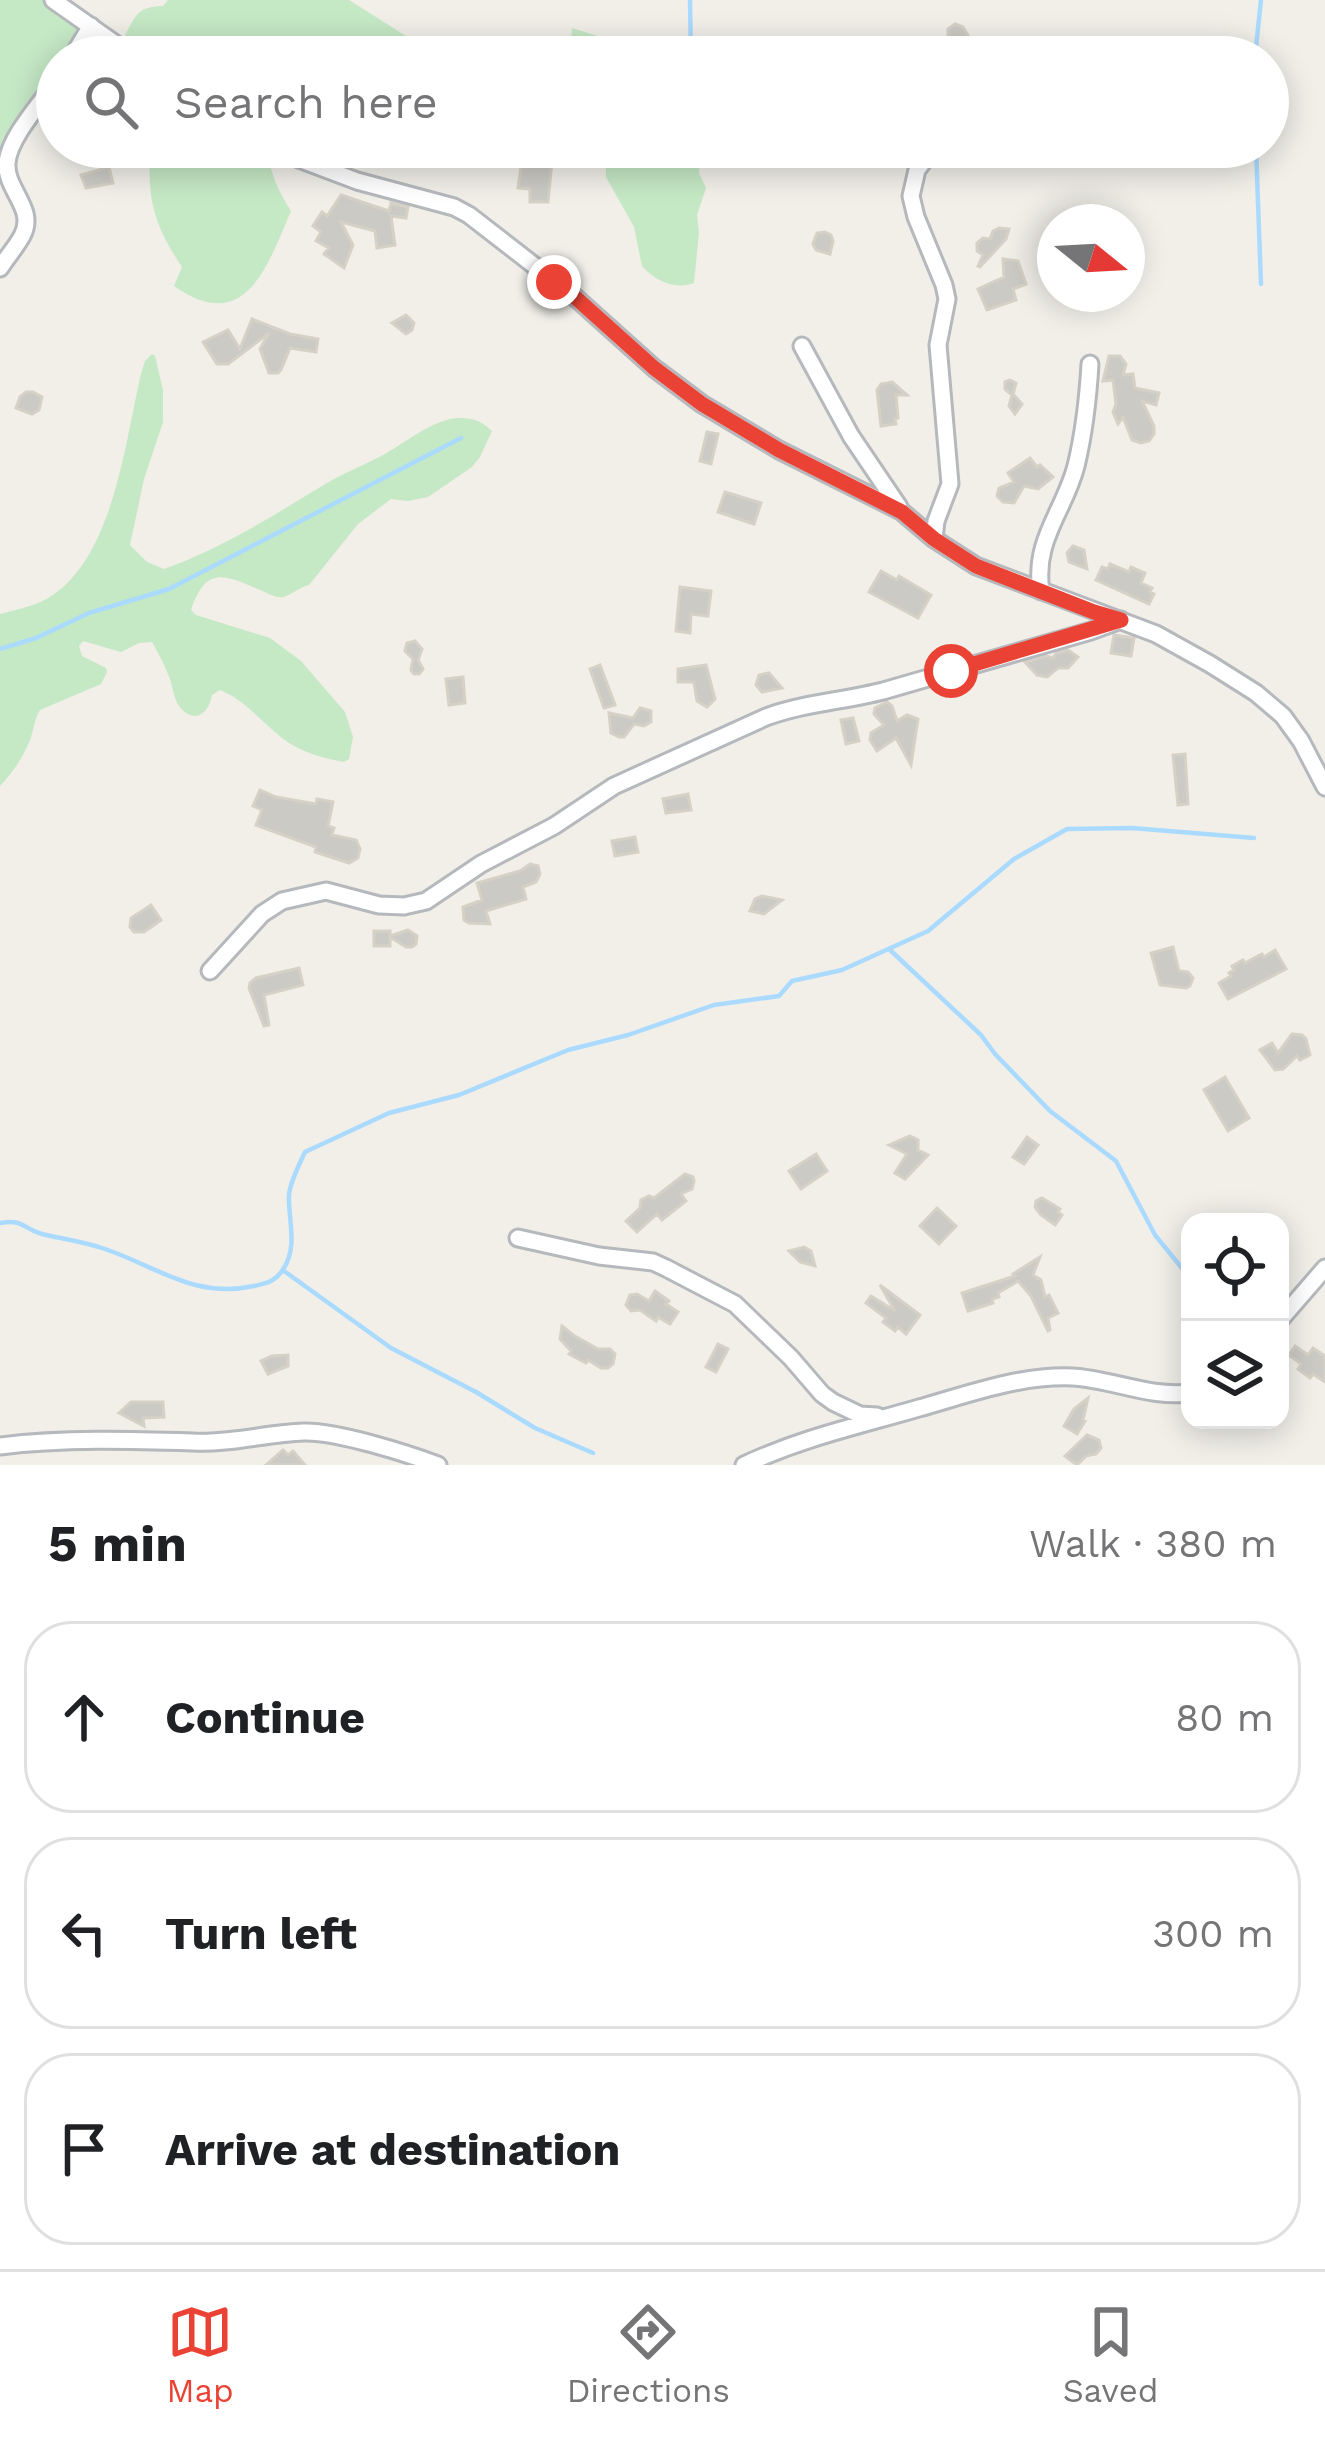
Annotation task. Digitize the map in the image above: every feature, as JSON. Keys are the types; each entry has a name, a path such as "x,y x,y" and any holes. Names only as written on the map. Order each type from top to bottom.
{"street":[{"path":"53,0 106,36"},
{"path":"86,36 92,26"},
{"path":"0,268 26,223 26,212 8,178 9,152 36,112"},
{"path":"322,168 469,215 702,404 779,450 902,512 976,566 1156,634 1210,664 1283,716 1325,787"},
{"path":"918,168 911,196 947,299 938,345 950,484 934,539"},
{"path":"802,346 851,436 902,512"},
{"path":"1041,591 1043,542 1076,466 1090,364"},
{"path":"210,971 262,914 282,901 326,891 379,905 426,901 614,786 766,717 883,691 1121,620"},
{"path":"518,1238 667,1268 736,1304 833,1402 860,1415 886,1417"},
{"path":"1289,1310 1325,1268"},
{"path":"744,1465 791,1444 981,1389 1051,1378 1181,1394"},
{"path":"0,1446 53,1440 212,1442 311,1432 438,1465"}],"green space":[{"path":"0,0 48,0 81,24 74,36 36,36 36,100 5,152 0,152"},
{"path":"168,0 349,0 406,36 125,35 139,13"},
{"path":"572,28 598,36 571,36"},
{"path":"150,168 271,168 291,211 273,253 250,288 236,299 219,303 198,299 174,286 182,267 154,210"},
{"path":"606,168 699,168 706,188 697,215 694,283 666,283 642,266 634,227 606,177"},
{"path":"152,354 163,390 163,422 130,545 147,562 164,569 228,541 433,425 467,418 492,431 472,467 428,497 391,499 358,524 309,585 278,597 220,577 197,595 191,610 196,615 270,638 301,661 345,712 353,737 349,759 330,759 295,747 220,690 200,715 190,715 177,703 152,642 121,652 83,641 79,646 82,656 106,668 101,684 40,710 24,753 0,786 0,614 53,595 90,552 114,494 141,374"}],"building":[{"path":"955,24 968,36 948,36"},
{"path":"109,168 113,183 86,188 81,175"},
{"path":"521,168 551,168 548,202 530,202 530,189 518,188"},
{"path":"341,195 389,211 391,203 408,207 406,218 391,216 395,245 377,248 375,231 341,222 353,245 344,268 324,254 329,248 316,241 321,232 313,226 322,212 327,216"},
{"path":"999,228 1009,229 1006,239 978,266 983,255 977,243 990,239"},
{"path":"825,232 833,241 830,254 816,250 813,244 817,233"},
{"path":"1003,259 1018,261 1026,284 1013,289 1016,300 987,310 978,289 1004,277"},
{"path":"406,315 414,323 406,334 392,323"},
{"path":"252,319 318,339 316,352 290,348 281,370 269,373 260,349 269,333 228,364 217,364 203,342 228,330 240,349"},
{"path":"1109,356 1120,356 1126,364 1123,375 1133,374 1135,388 1159,393 1156,405 1142,401 1154,426 1149,441 1132,440 1123,417 1118,424 1113,412 1113,380 1103,381"},
{"path":"1010,380 1016,383 1013,394 1022,404 1015,414 1009,406 1012,395 1005,389"},
{"path":"892,382 907,395 896,395 896,424 881,426 877,390"},
{"path":"26,392 42,397 39,410 32,414 16,408"},
{"path":"707,432 718,434 711,464 700,461"},
{"path":"1030,458 1053,477 1038,489 1024,486 1014,503 1003,502 997,496 999,488 1014,482 1008,473"},
{"path":"725,492 761,503 754,524 718,512"},
{"path":"1073,546 1084,550 1087,569 1069,562 1067,553"},
{"path":"1110,564 1145,573 1141,583 1154,594 1149,604 1096,580 1102,567 1108,569"},
{"path":"881,571 931,595 918,618 869,592"},
{"path":"680,587 711,591 708,616 691,614 690,633 676,631"},
{"path":"1114,635 1134,638 1131,656 1111,653"},
{"path":"415,641 422,649 419,674 411,670 413,659 405,651 407,643"},
{"path":"1068,650 1078,657 1068,668 1058,668 1047,677 1037,675 1025,662 1053,658"},
{"path":"600,665 615,705 604,708 590,669"},
{"path":"706,665 715,699 707,707 697,701 694,682 678,682 678,669"},
{"path":"769,673 782,688 762,692 756,685 759,675"},
{"path":"463,677 465,703 449,705 446,679"},
{"path":"887,702 897,721 907,715 918,719 911,765 896,738 877,751 870,740 871,733 884,725 874,714 875,708"},
{"path":"640,708 651,711 651,722 634,724 624,737 611,733 609,713 633,718"},
{"path":"853,718 859,741 846,744 841,720"},
{"path":"1185,754 1188,804 1178,805 1173,755"},
{"path":"260,790 316,804 317,799 333,802 328,826 334,828 332,835 356,840 358,858 349,863 315,852 316,847 256,825 262,810 253,806"},
{"path":"688,794 691,810 666,813 663,799"},
{"path":"635,837 638,852 615,856 612,841"},
{"path":"530,864 538,866 540,874 536,882 523,887 526,899 486,911 490,924 464,920 463,907 482,900 477,883"},
{"path":"762,896 782,900 764,914 750,911"},
{"path":"151,905 161,920 144,932 134,932 131,918"},
{"path":"408,930 417,936 412,947 390,937 390,946 374,946 374,931 390,931 390,936"},
{"path":"1173,947 1179,971 1193,978 1186,988 1160,985 1151,953"},
{"path":"1275,950 1286,969 1228,999 1219,983 1231,976 1232,966"},
{"path":"299,968 303,985 264,995 269,1025 264,1026 250,983"},
{"path":"1292,1034 1306,1039 1310,1055 1300,1060 1297,1056 1275,1070 1260,1050 1272,1043 1278,1053"},
{"path":"1225,1077 1249,1118 1228,1131 1204,1090"},
{"path":"910,1136 918,1140 918,1150 928,1155 905,1179 895,1173 907,1154 889,1145"},
{"path":"1027,1137 1038,1145 1024,1164 1013,1157"},
{"path":"816,1154 827,1171 801,1189 789,1171"},
{"path":"685,1174 694,1181 692,1189 681,1194 686,1201 662,1220 657,1214 637,1232 626,1221 640,1208 641,1200 654,1198"},
{"path":"1042,1198 1060,1209 1062,1215 1055,1225 1035,1207"},
{"path":"937,1208 956,1226 939,1244 920,1226"},
{"path":"804,1247 811,1251 815,1266 800,1262 789,1251"},
{"path":"1040,1257 1033,1275 1041,1280 1045,1297 1049,1295 1058,1313 1048,1318 1050,1330 1018,1281 998,1293 993,1303 968,1311 962,1293 1015,1276"},
{"path":"880,1285 920,1315 906,1334 883,1322 886,1318 866,1303 871,1296 895,1311"},
{"path":"655,1291 678,1312 670,1324 626,1305 630,1295 649,1301"},
{"path":"562,1326 598,1349 610,1349 615,1354 613,1364 601,1368 569,1354 560,1339"},
{"path":"718,1344 728,1349 716,1372 706,1367"},
{"path":"1295,1346 1308,1355 1313,1348 1325,1356 1325,1382 1298,1369 1301,1364 1289,1355"},
{"path":"288,1355 288,1366 268,1374 261,1361 272,1356"},
{"path":"1088,1398 1085,1421 1077,1434 1064,1426"},
{"path":"131,1402 163,1402 164,1417 143,1418 144,1426 119,1413"},
{"path":"1087,1435 1099,1440 1101,1448 1077,1465 1065,1456"},
{"path":"283,1450 288,1455 293,1451 305,1465 266,1465"}],"waterway":[{"path":"690,0 691,36"},
{"path":"1257,36 1261,0"},
{"path":"1257,168 1261,284"},
{"path":"0,649 89,613 169,589 461,438"},
{"path":"0,1223 19,1223 42,1234 97,1247 194,1285 233,1289 263,1284 278,1276 288,1259 290,1190 305,1152 389,1113 459,1095 568,1050 714,1005 779,996 792,981 842,970 928,931 1014,859 1067,829 1132,828 1254,838"},
{"path":"889,949 981,1035 1050,1111 1116,1161 1155,1235 1181,1267"},
{"path":"284,1271 391,1348 535,1428 593,1453"}],"route":[{"path":"554,282 702,404 779,450 902,512 976,566 1121,620 951,671"}]}
